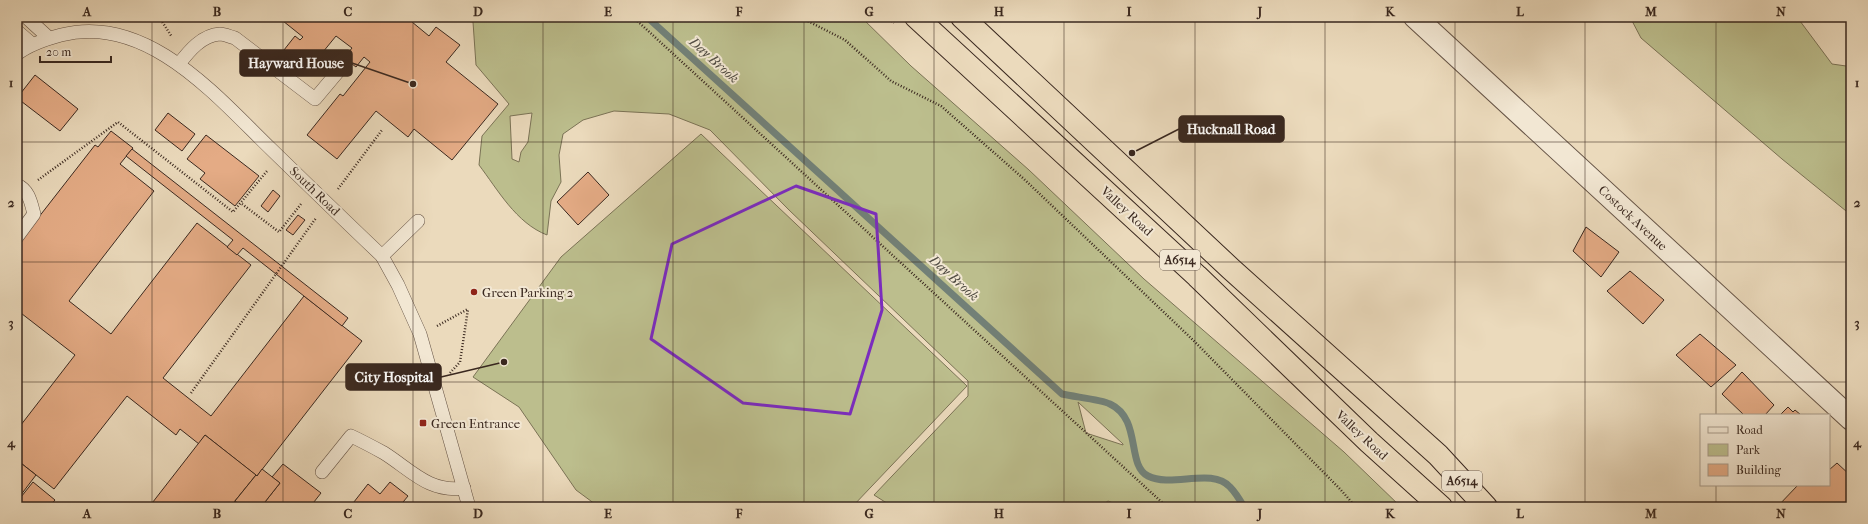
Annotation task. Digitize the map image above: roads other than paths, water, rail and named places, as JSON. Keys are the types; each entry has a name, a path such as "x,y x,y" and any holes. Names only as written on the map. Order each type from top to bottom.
{"highway":[{"name":"Valley Road","path":"916,17 1197,276 1369,442 1441,507"},
{"name":"A6514","path":"962,17 1231,269 1438,455 1486,507"}],"street":[{"name":"Costock Avenue","path":"1415,17 1851,420"}],"lane":[{"path":"26,17 49,38"},
{"name":"South Road","path":"17,54 32,44 49,38 69,33 92,30 111,32 138,41 179,64 226,106 382,256 398,285 420,334 469,507"},
{"path":"17,31 32,44"},
{"path":"179,64 196,44 207,37 220,34 235,38 315,99 341,68"},
{"path":"17,237 34,214 30,198 21,187"},
{"path":"382,256 418,221"},
{"path":"322,472 351,436 383,453 425,482 450,490 464,488"}],"waterway":[{"name":"Day Brook","path":"647,17 1062,394 1106,402 1120,411 1130,430 1137,462 1141,470 1148,476 1168,480 1202,478 1222,481 1232,489 1244,507"}],"place":[{"name":"Hayward House","path":"413,84"},
{"name":"Hucknall Road","path":"1132,153"},
{"name":"Green Parking 2","path":"474,292"},
{"name":"City Hospital","path":"504,362"},
{"name":"Green Entrance","path":"423,423"}]}
